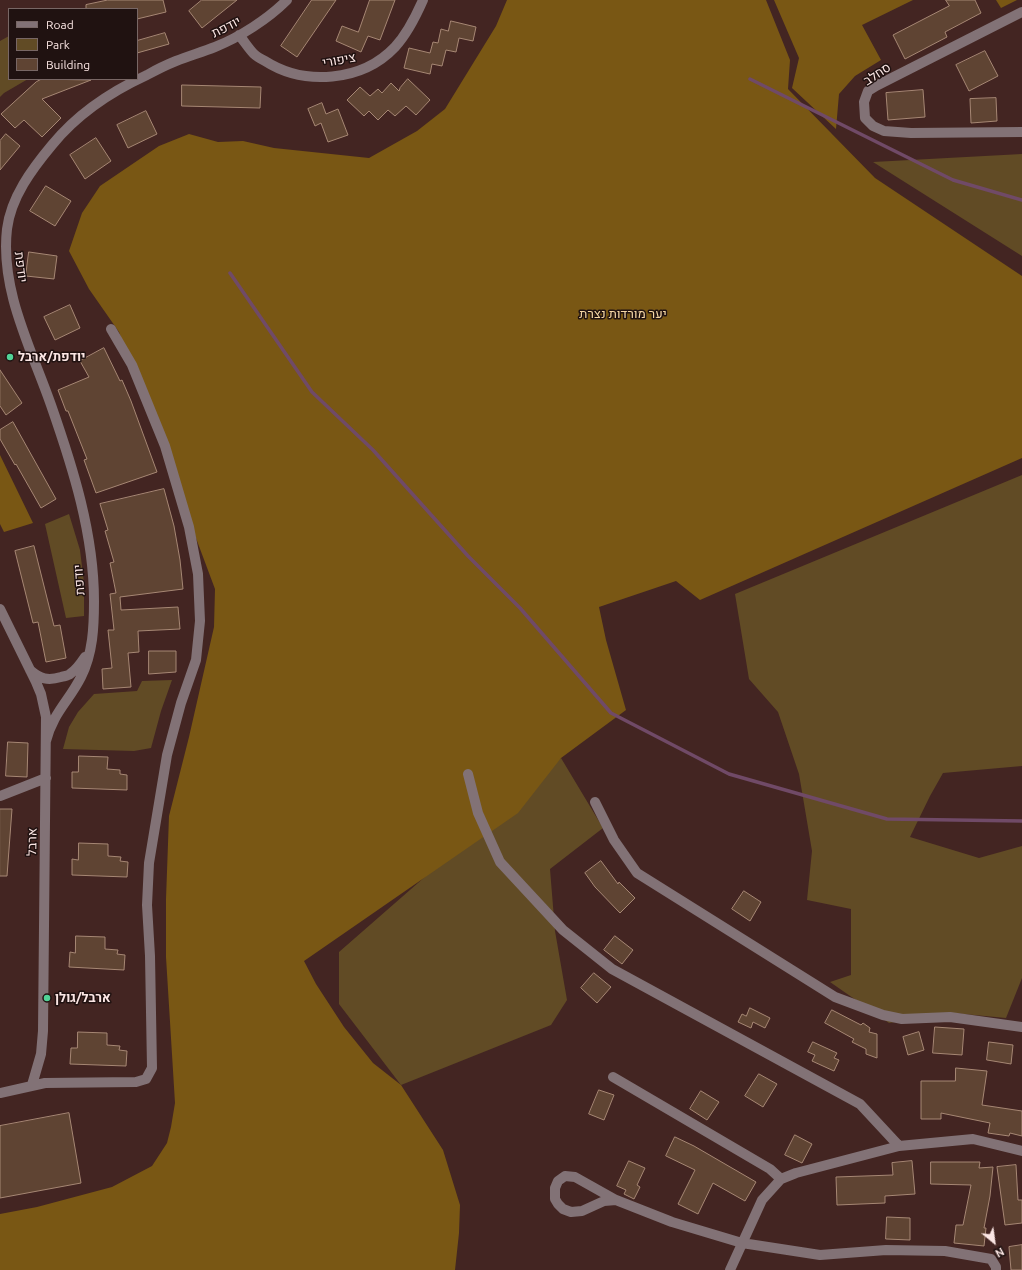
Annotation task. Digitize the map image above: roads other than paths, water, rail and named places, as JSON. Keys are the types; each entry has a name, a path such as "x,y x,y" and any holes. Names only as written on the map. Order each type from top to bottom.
{"street":[{"name":"יודפת","path":"138,79 174,61 218,46 239,35 259,24 287,0"},
{"name":"ציפורי","path":"239,35 254,54 276,68 298,74 322,77 341,76 362,70 380,60 395,48 407,32 423,0"},
{"name":"סחלב","path":"1022,12 876,86 868,92 864,102 865,118 873,126 884,130 911,133 1022,132"},
{"name":"יודפת","path":"46,741 50,726 81,677 89,656 93,638 94,600 91,555 86,522 51,404 17,314 5,258 7,227 14,202 30,173 53,143 77,118 100,100 135,80"},
{"path":"0,1093 45,1083 136,1082 146,1079 152,1068 150,956 147,905 149,863 167,755 181,703 196,660 200,621 198,574 189,527 164,446 132,365 111,329"},
{"name":"ארבל","path":"0,608 41,694 46,717 42,1031 41,1054 32,1085"},
{"name":"יודפת","path":"29,669 37,676 45,679 55,679 70,674 80,665 91,647"},
{"path":"468,774 478,813 500,862 563,930 612,969 860,1104 899,1146"},
{"path":"0,796 46,778"},
{"path":"595,802 614,840 637,873 834,997 883,1016 902,1019 950,1017 1022,1028"},
{"path":"613,1077 770,1169 781,1179"},
{"path":"730,1270 762,1200 781,1179 796,1173 899,1146 973,1139 1022,1151"},
{"path":"616,1200 604,1201 582,1210 571,1212 563,1209 558,1204 555,1199 555,1188 558,1181 565,1176 575,1177 616,1200 672,1222 742,1243 820,1255 886,1250 945,1251 991,1259 996,1267 996,1270"}],"waterway":[{"path":"750,79 953,180 1022,200"},
{"path":"230,273 312,392 373,450 468,556 520,608 611,713 729,774 887,819 1022,821"}],"place":[{"name":"יודפת/ארבל","path":"10,357"},
{"name":"ארבל/גולן","path":"47,998"}],"park label":[{"name":"יער מורדות נצרת","path":"623,314"}]}
